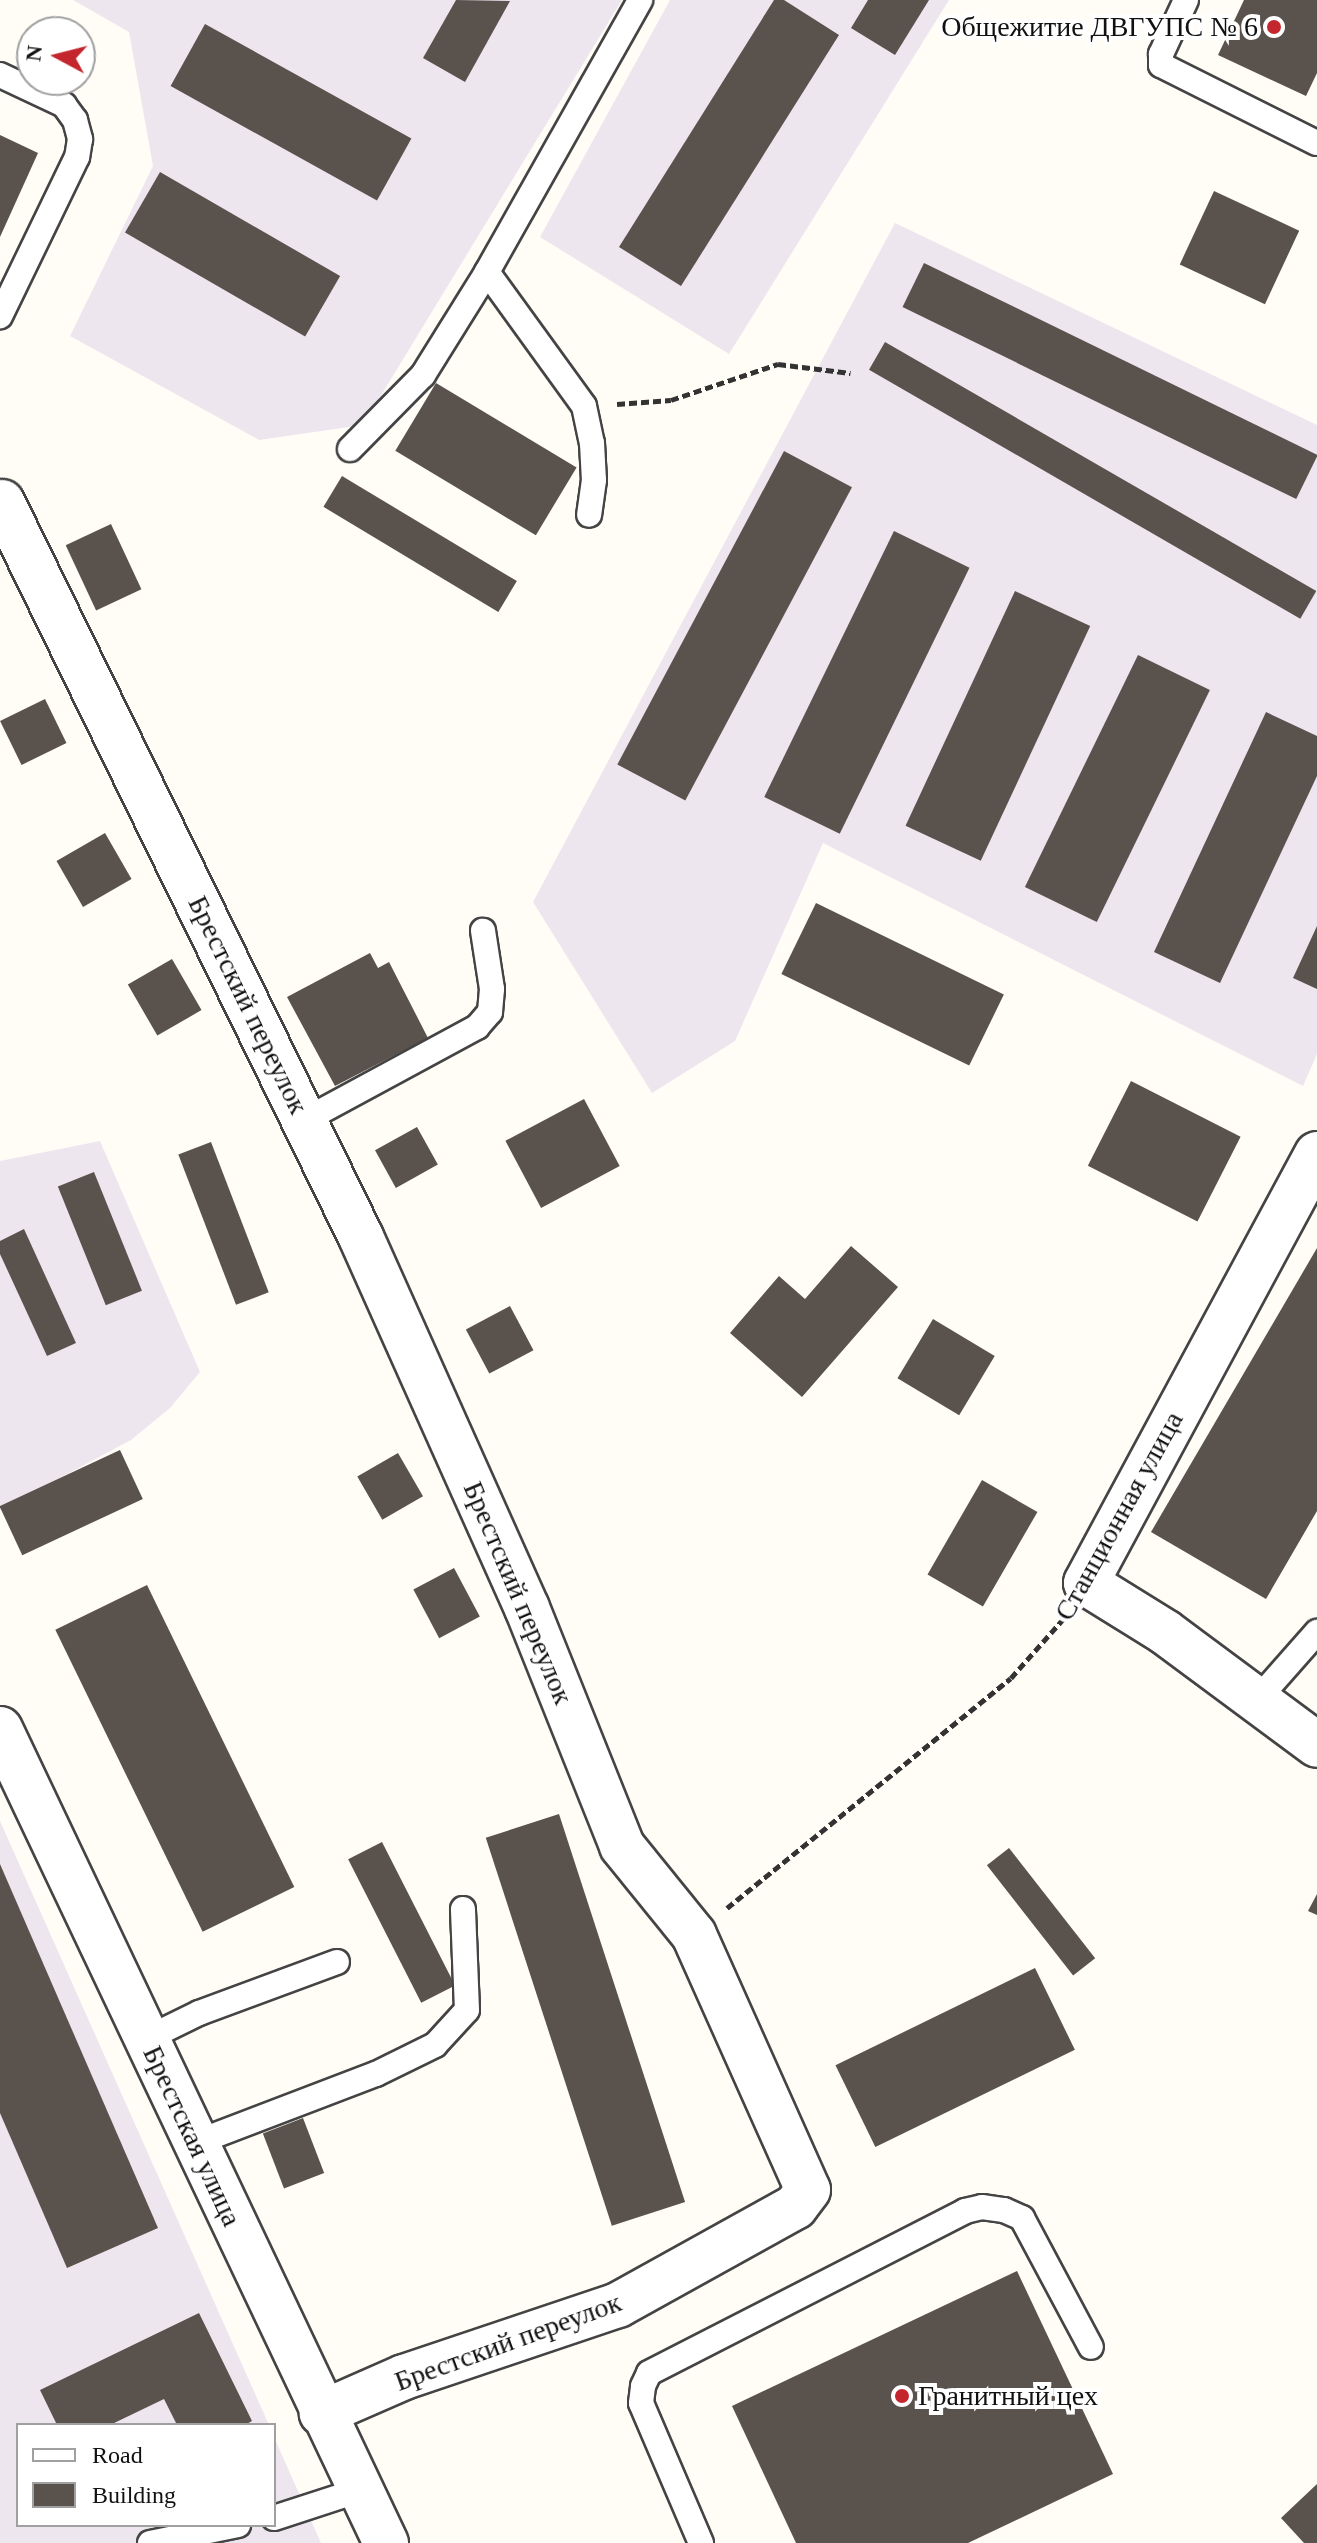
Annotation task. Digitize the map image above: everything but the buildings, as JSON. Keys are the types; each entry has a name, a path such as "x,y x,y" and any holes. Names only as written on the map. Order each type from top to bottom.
{"street":[{"name":"Брестский переулок","path":"1,503 305,1120 527,1608 622,1846 694,1935 808,2190 803,2201 618,2305 404,2377 322,2413"},
{"name":"Станционная улица","path":"1086,1583 1317,1154"},
{"path":"1086,1583 1165,1632 1317,1745"},
{"name":"Брестская улица","path":"0,1729 386,2543"}],"lane":[{"path":"350,449 423,375 487,272 640,0"},
{"path":"1186,0 1161,54 1161,65 1317,143"},
{"path":"0,75 64,105 75,120 80,139 77,157 0,316"},
{"path":"487,272 584,406 592,443 594,480 589,515"},
{"path":"305,1120 477,1027 490,1012 492,989 483,931"},
{"path":"1257,1700 1317,1632"},
{"path":"195,2143 376,2074 435,2045 467,2010 463,1909"},
{"path":"146,2039 199,2013 337,1962"},
{"path":"701,2543 641,2403 643,2386 649,2373 965,2211 982,2207 1004,2210 1022,2218 1091,2347"},
{"path":"276,2517 360,2490"},
{"path":"150,2543 228,2527"}],"path":[{"path":"584,406 671,400 778,364 850,373"},
{"name":"Станционная улица","path":"694,1935 1011,1678 1052,1633 1086,1583"}],"shaded area":[{"path":"73,0 622,0 363,425 259,440 70,336 153,166 129,32"},
{"path":"670,0 949,0 729,354 540,237"},
{"path":"895,223 1317,425 1317,1054 1303,1086 823,843 735,1041 652,1093 533,902"},
{"path":"100,1141 200,1372 170,1408 131,1440 0,1510 0,1161"},
{"path":"0,1821 268,2423 16,2423 16,2527 276,2527 276,2442 321,2543 0,2543"}],"place":[{"name":"Общежитие ДВГУПС № 6","path":"1274,27"},
{"name":"Гранитный цех","path":"902,2396"}]}
